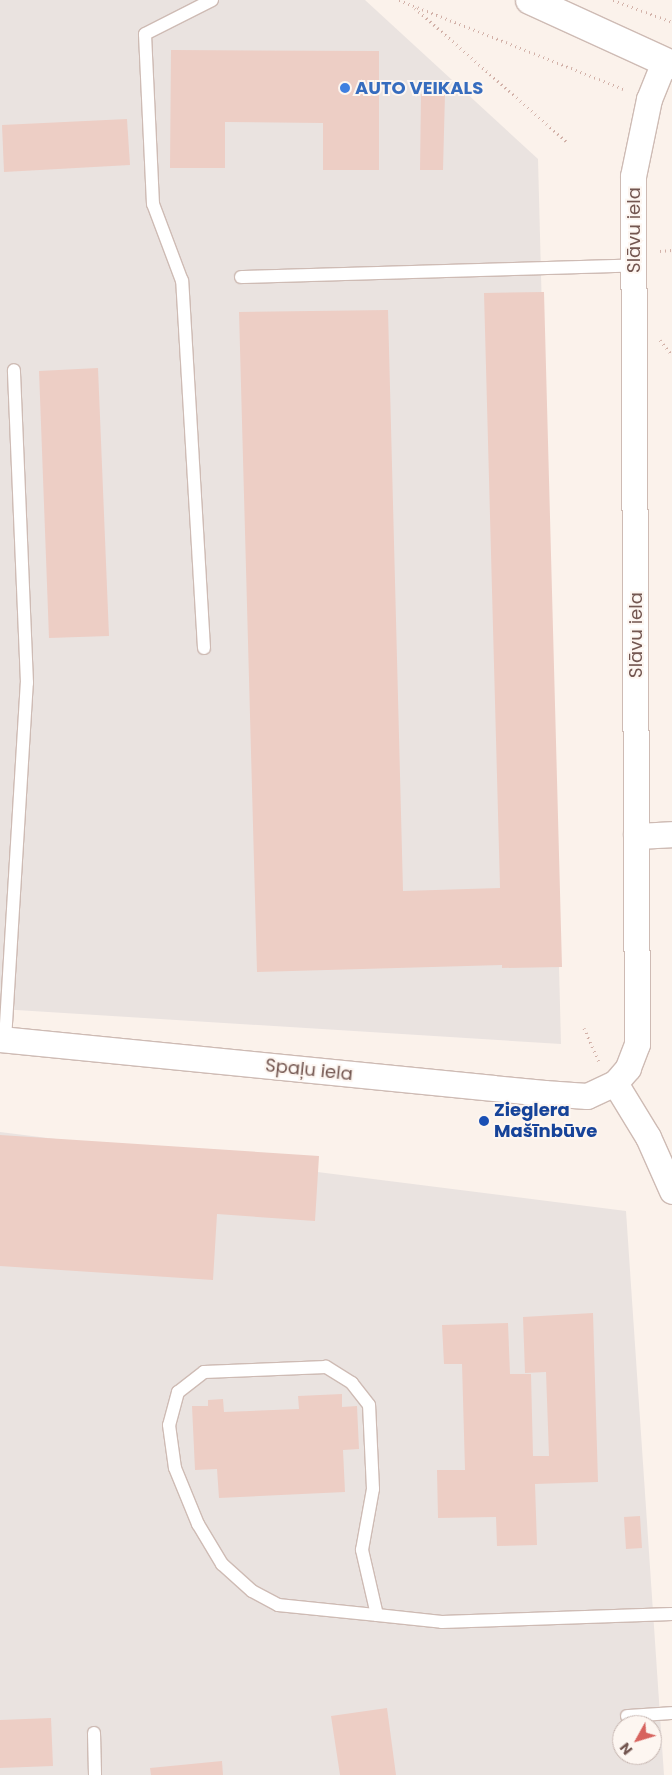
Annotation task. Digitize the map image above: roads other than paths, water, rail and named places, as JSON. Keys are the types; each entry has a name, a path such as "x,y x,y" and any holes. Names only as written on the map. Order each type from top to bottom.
{"street":[{"path":"530,0 668,64"},
{"name":"Slāvu iela","path":"615,1083 628,1068 636,1044 634,176 649,99 668,64"},
{"path":"636,836 672,834"},
{"name":"Spaļu iela","path":"2,1040 544,1093 587,1096 615,1083"},
{"path":"615,1083 648,1137 672,1191"}],"lane":[{"path":"204,648 182,281 152,204 145,34 212,0"},
{"path":"241,277 634,265"},
{"path":"2,1040 27,683 14,370"},
{"path":"377,1615 362,1550 373,1489 369,1405 352,1383 326,1367 204,1372 178,1392 169,1425 175,1468 198,1524 222,1564 252,1591 278,1605 442,1622 672,1614"},
{"path":"642,1715 672,1713"},
{"path":"94,1734 95,1775"}],"place":[{"name":"AUTO VEIKALS","path":"345,88"},
{"name":"Zieglera Mašīnbūve","path":"484,1121"}]}
